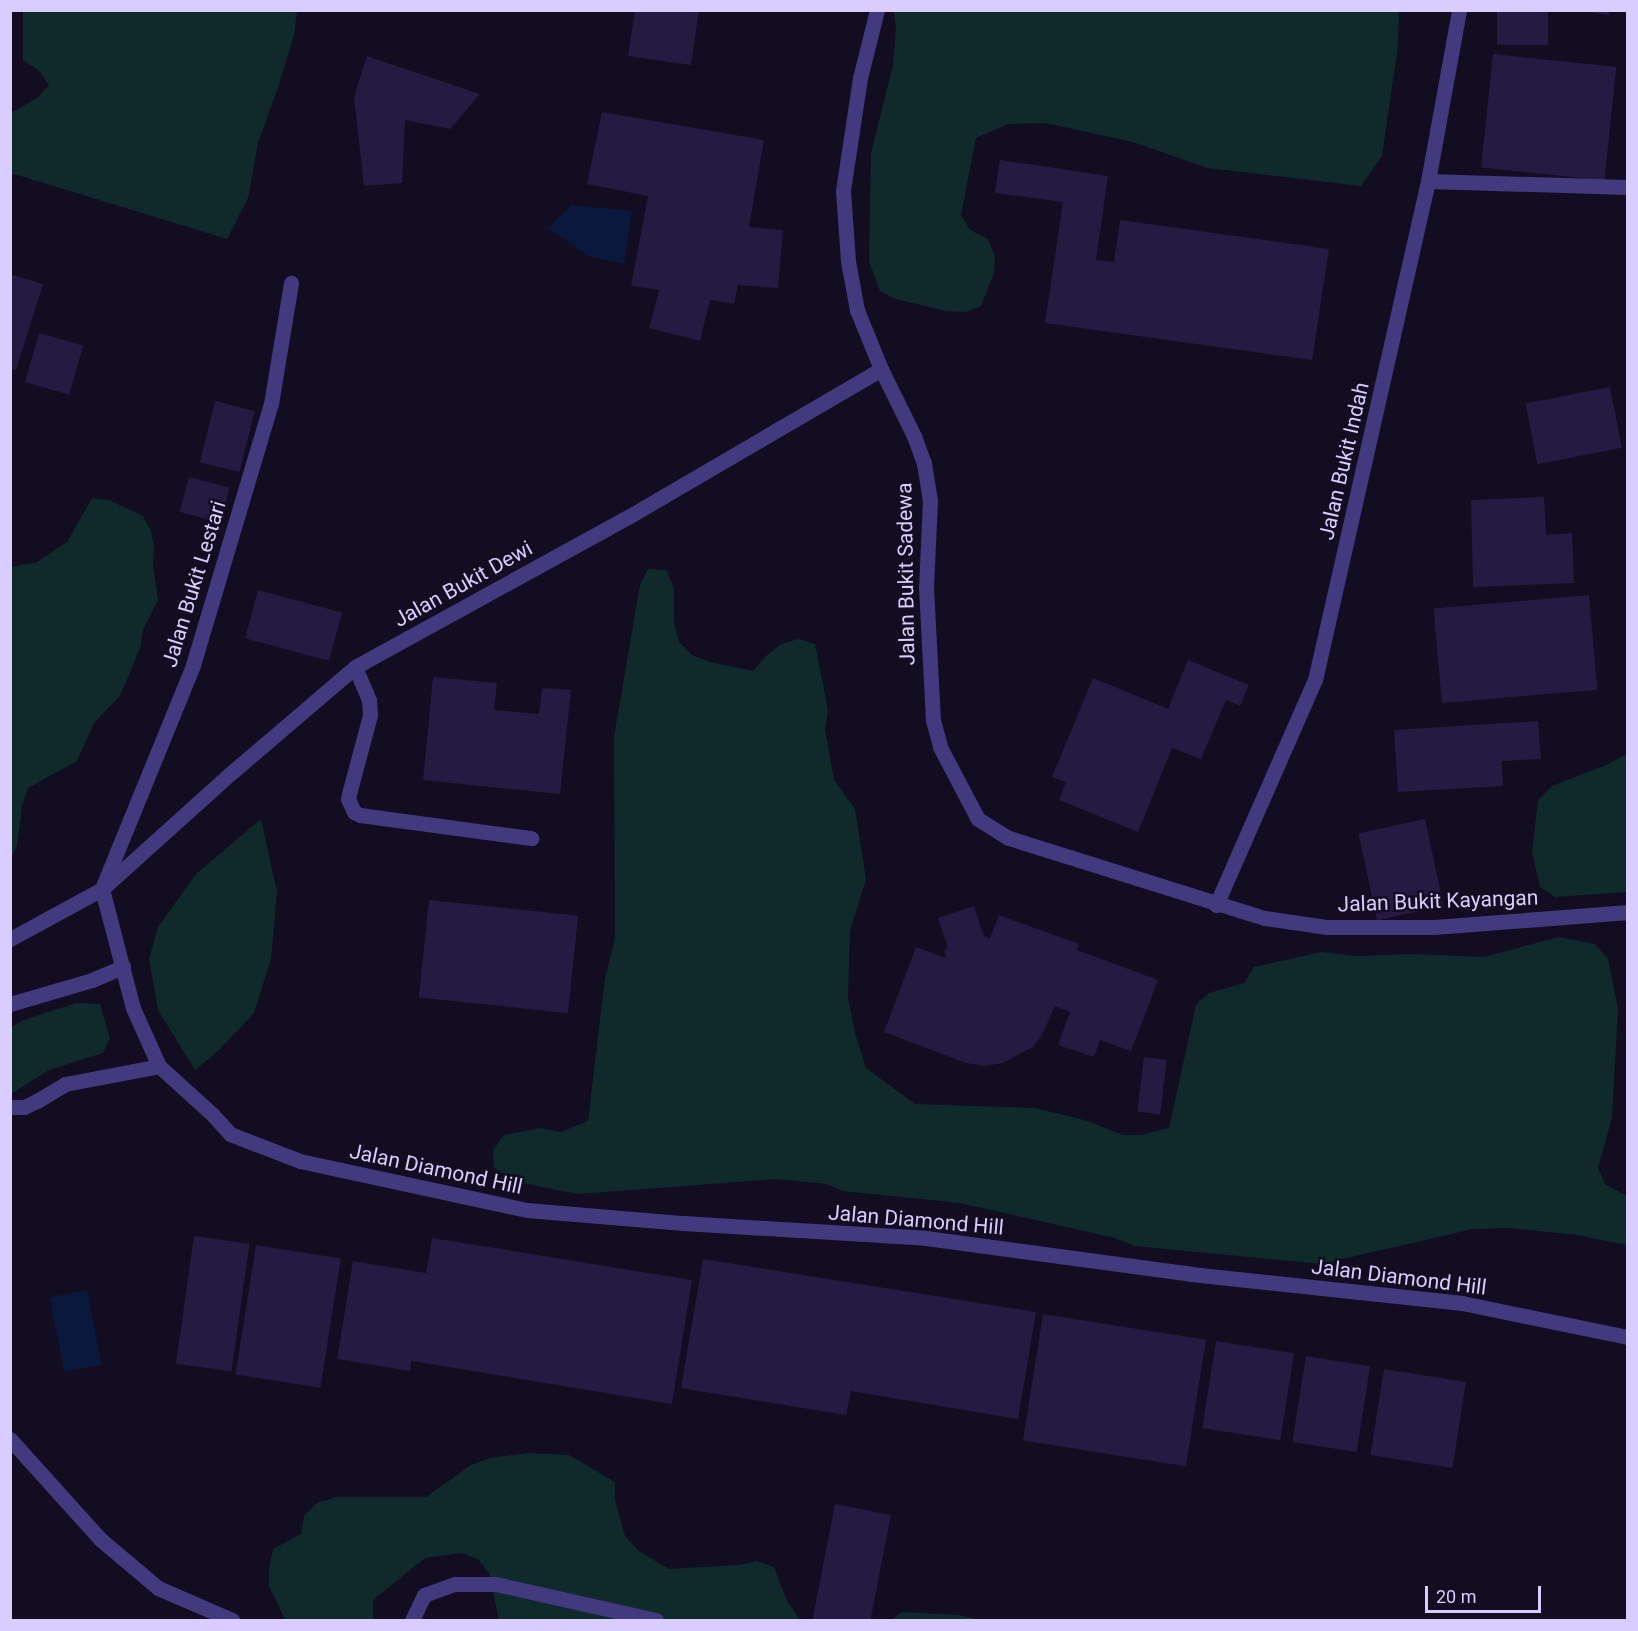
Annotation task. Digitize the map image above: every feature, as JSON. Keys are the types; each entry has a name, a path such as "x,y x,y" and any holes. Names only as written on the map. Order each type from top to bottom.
{"street":[{"name":"Jalan Bukit Sadewa","path":"877,10 860,78 843,191 848,261 857,310 880,369 914,436 924,463 930,500 926,588 933,720 940,747 978,819 1009,838 1216,905"},
{"name":"Jalan Bukit Indah","path":"1216,905 1315,680 1428,181 1459,10"},
{"path":"1428,181 1628,187"},
{"name":"Jalan Bukit Lestari","path":"102,889 193,665 271,404 291,282"},
{"name":"Jalan Bukit Dewi","path":"10,939 102,889 231,772 355,668 628,517 880,369"},
{"path":"355,668 369,700 370,716 348,799 354,812 360,816 531,837"},
{"path":"10,1107 24,1107 65,1084 159,1066 133,1008 102,889"},
{"name":"Jalan Bukit Kayangan","path":"1216,905 1265,918 1327,927 1434,927 1628,912"},
{"path":"10,1004 92,980 123,967"},
{"name":"Jalan Diamond Hill","path":"159,1066 213,1115 230,1134 300,1161 527,1210 683,1223 926,1238 1191,1274 1462,1303 1628,1337"},
{"path":"10,1439 99,1539 158,1588 232,1620"},
{"path":"412,1620 424,1595 455,1584 496,1584 656,1620"}],"green space":[{"path":"23,11 297,11 294,35 258,143 248,198 227,239 11,173 11,113 37,98 49,85 38,70 23,60"},
{"path":"891,11 1399,11 1398,46 1382,156 1361,186 1207,168 1133,142 1045,123 1008,124 976,138 961,215 970,230 988,239 995,256 994,273 981,306 966,312 946,311 896,299 880,291 869,261 871,153 893,65 896,29 894,13"},
{"path":"92,498 109,500 143,516 151,531 158,600 143,630 140,648 120,696 94,723 77,761 28,788 22,806 17,846 11,858 11,567 37,562 67,542"},
{"path":"648,569 666,570 674,588 674,623 679,642 692,655 710,662 753,671 781,644 798,639 815,644 828,710 825,729 834,780 855,809 866,879 850,931 848,997 855,1033 866,1068 915,1104 1035,1108 1088,1121 1123,1135 1141,1135 1169,1128 1196,1005 1209,993 1244,983 1254,967 1321,952 1357,956 1412,954 1484,957 1558,937 1595,944 1608,959 1618,1008 1612,1118 1598,1168 1606,1185 1627,1196 1627,1245 1577,1235 1510,1228 1473,1229 1321,1264 1135,1246 1115,1238 960,1203 843,1191 827,1184 776,1179 578,1194 527,1184 510,1178 494,1168 493,1150 504,1135 541,1128 561,1132 588,1121 605,978 615,938 614,736 640,585"},
{"path":"1627,754 1627,892 1555,897 1540,887 1532,852 1538,800 1552,786 1606,765"},
{"path":"261,819 277,892 271,959 254,1013 220,1049 195,1070 158,1010 149,959 158,927 196,874"},
{"path":"76,1003 100,1004 110,1038 103,1053 49,1070 11,1094 11,1027 24,1020"},
{"path":"528,1453 569,1455 615,1482 615,1500 625,1536 639,1551 669,1569 739,1565 757,1561 774,1567 787,1601 800,1620 499,1620 489,1573 478,1559 461,1553 425,1558 373,1600 373,1620 285,1619 269,1586 269,1569 273,1549 301,1534 304,1516 317,1503 336,1497 426,1497 471,1465 490,1458"},
{"path":"902,1612 959,1615 982,1620 891,1620"}],"water":[{"path":"572,205 632,211 624,264 588,256 548,228"},
{"path":"87,1290 102,1365 64,1372 50,1297"}],"building":[{"path":"635,10 699,10 691,65 628,56"},
{"path":"1497,10 1548,10 1548,45 1497,45"},
{"path":"1574,10 1609,10 1609,15"},
{"path":"1493,54 1616,67 1604,180 1481,167"},
{"path":"367,56 480,94 450,129 405,120 402,183 364,186 354,97"},
{"path":"602,112 764,140 749,227 783,230 778,288 738,285 734,304 710,300 700,341 649,328 659,290 631,286 648,196 587,184"},
{"path":"1000,160 1108,176 1096,260 1114,262 1120,220 1329,249 1312,360 1045,323 1063,202 995,193"},
{"path":"10,274 43,284 16,370 10,368"},
{"path":"39,333 83,346 69,395 25,382"},
{"path":"1610,387 1622,448 1537,464 1526,403"},
{"path":"215,401 255,411 240,472 200,462"},
{"path":"189,477 230,488 220,523 180,512"},
{"path":"1544,497 1546,535 1572,533 1574,583 1473,587 1471,500"},
{"path":"258,590 342,613 329,661 245,638"},
{"path":"1589,595 1597,690 1442,703 1434,609"},
{"path":"1188,660 1249,685 1240,706 1226,700 1201,759 1172,748 1138,832 1059,800 1066,782 1052,777 1093,678 1168,709"},
{"path":"433,677 497,683 494,710 539,714 542,688 571,690 560,794 423,780"},
{"path":"1538,721 1541,759 1502,761 1503,786 1398,792 1394,730"},
{"path":"1425,819 1444,906 1377,920 1358,833"},
{"path":"429,900 578,916 568,1013 419,997"},
{"path":"974,906 984,937 987,936 989,940 999,915 1079,944 1077,950 1158,980 1131,1051 1100,1040 1094,1057 1058,1045 1070,1012 1055,1006 1042,1035 1033,1047 1003,1063 984,1066 966,1063 884,1032 916,947 946,958 944,950 948,948 938,918"},
{"path":"1144,1057 1167,1060 1160,1114 1137,1112"},
{"path":"194,1236 249,1244 232,1372 176,1364"},
{"path":"432,1238 692,1280 672,1404 411,1361 410,1371 337,1359 353,1261 426,1273"},
{"path":"256,1245 341,1258 320,1388 236,1374"},
{"path":"703,1259 1036,1312 1018,1419 851,1391 846,1415 681,1388"},
{"path":"1043,1314 1206,1340 1186,1466 1023,1440"},
{"path":"1216,1341 1294,1353 1280,1440 1202,1428"},
{"path":"1306,1356 1370,1366 1357,1452 1292,1442"},
{"path":"1384,1369 1466,1382 1452,1468 1370,1455"},
{"path":"835,1504 891,1515 871,1620 813,1619"}]}
